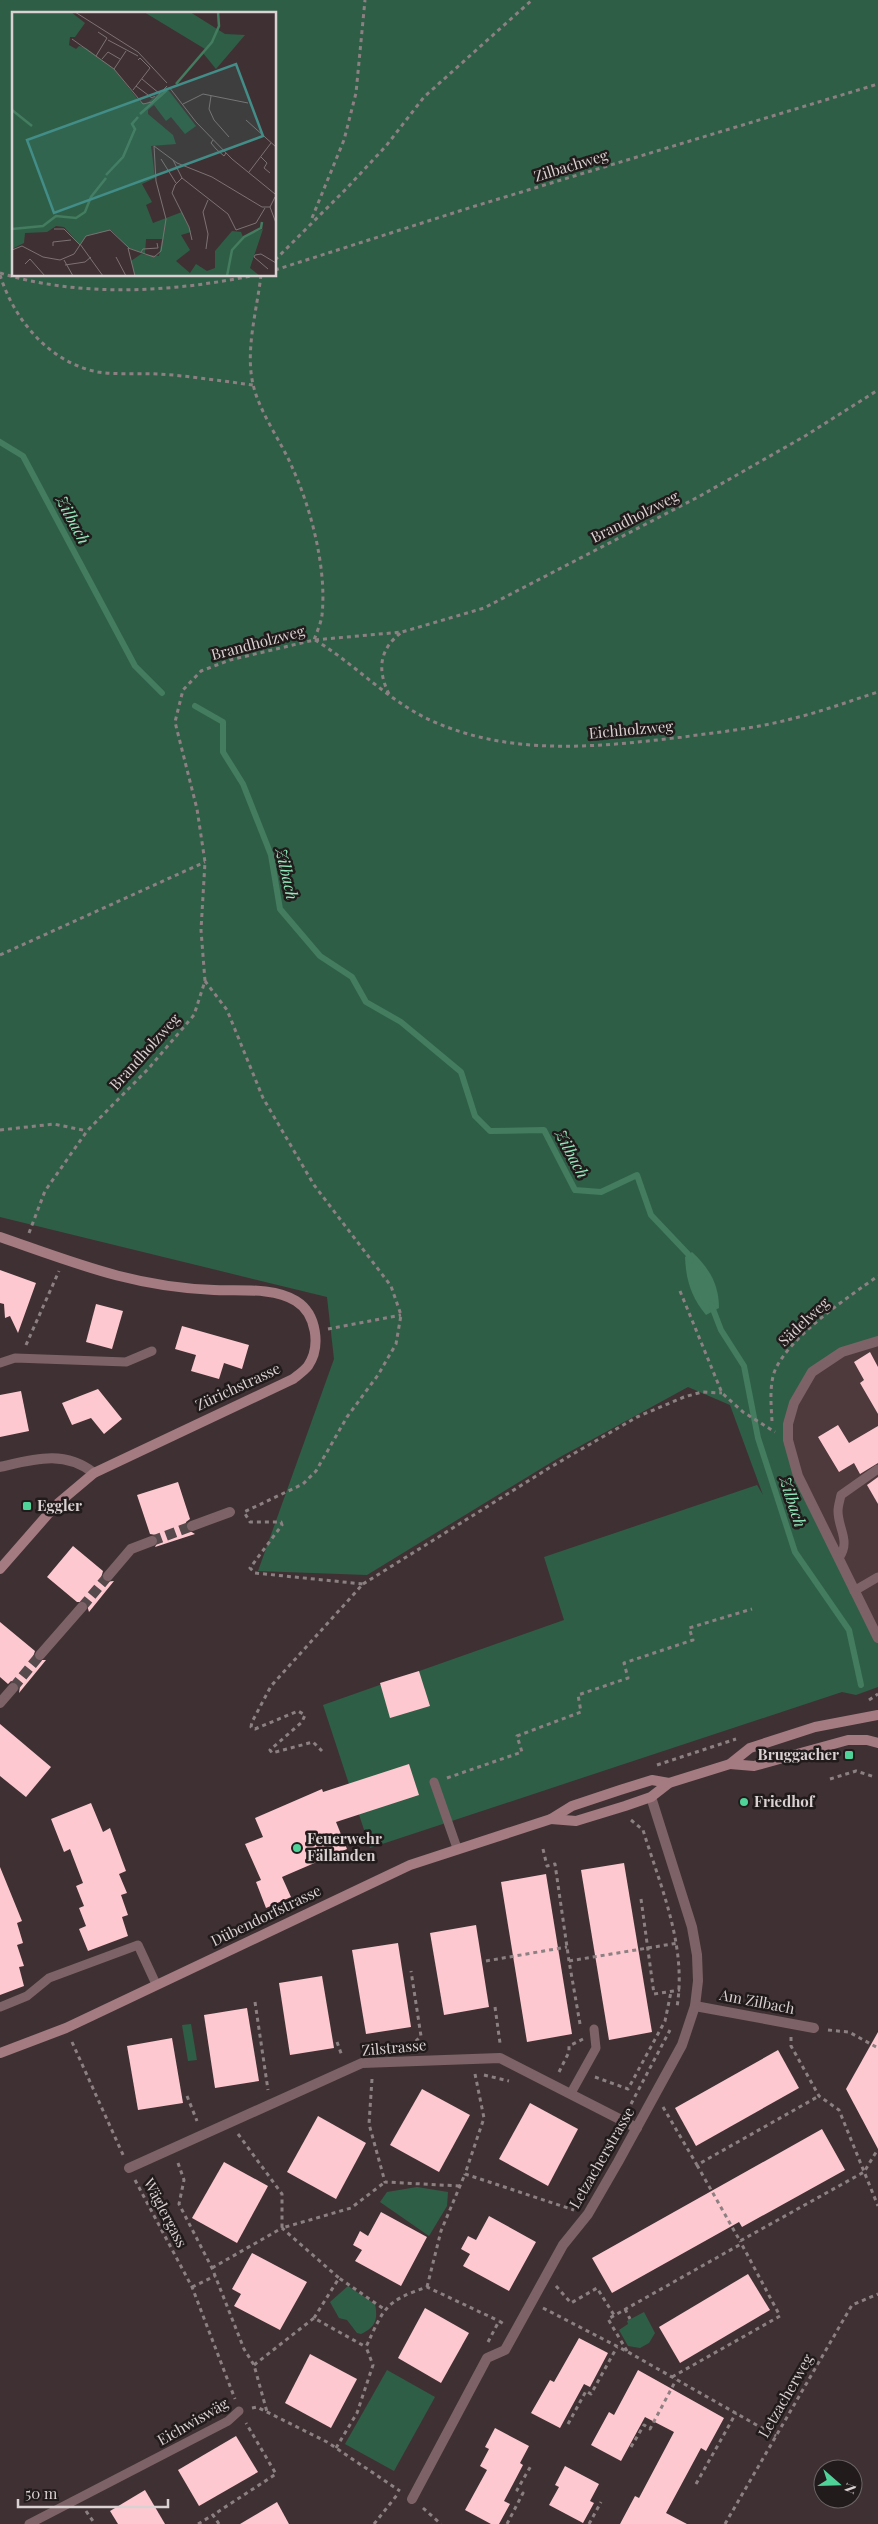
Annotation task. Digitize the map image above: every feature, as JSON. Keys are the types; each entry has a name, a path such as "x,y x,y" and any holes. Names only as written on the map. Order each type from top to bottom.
{"main road":[{"path":"0,1237 63,1261 134,1282 196,1290 279,1294 298,1302 306,1311 315,1331"},
{"name":"Zürichstrasse","path":"0,1569 56,1505 94,1473 293,1379 308,1366 315,1344 315,1331"},
{"name":"Dübendorfstrasse","path":"551,1819 576,1821 625,1806 651,1797 669,1783 730,1764 750,1748 782,1736 837,1722 878,1715"},
{"name":"Dübendorfstrasse","path":"730,1764 754,1766 848,1740 867,1740 878,1743"},
{"name":"Dübendorfstrasse","path":"0,2053 66,2028 368,1883 457,1848 551,1819 572,1806 644,1782 652,1780 669,1783"}],"street":[{"path":"878,1341 842,1352 812,1372 794,1403 788,1424 788,1440 798,1476 878,1638"},
{"path":"0,1467 58,1457 82,1464 94,1473"},
{"path":"192,1526 230,1512"},
{"path":"108,1576 131,1549 152,1541"},
{"path":"40,1655 82,1607"},
{"path":"0,1703 13,1688"},
{"name":"Letzacherstrasse","path":"412,2499 487,2358 505,2350 563,2245 588,2214 682,2045 695,2006 698,1981 698,1955 692,1928 651,1797"},
{"name":"Am Zilbach","path":"695,2006 814,2028"},
{"name":"Zilstrasse","path":"129,2168 362,2064 500,2058 552,2083 636,2128"}],"lane":[{"path":"0,1364 20,1358 126,1362 152,1351"},
{"path":"839,1558 844,1550 844,1532 838,1512 842,1495 878,1469"},
{"path":"854,1591 878,1576"},
{"path":"434,1782 457,1848"},
{"path":"0,2007 27,1996 49,1978 138,1945 156,1984"},
{"path":"571,2093 596,2048 594,2029"},
{"name":"Eichwiswäg","path":"30,2524 228,2421 239,2411"}],"path":[{"path":"311,221 344,140 354,102 365,0"},
{"path":"276,259 379,153 424,97 532,0"},
{"name":"Zilbachweg","path":"276,270 472,207 877,86"},
{"path":"0,274 26,281 133,290 190,287 250,276"},
{"path":"0,274 6,294 30,329 43,344 72,363 110,374 164,374 253,385"},
{"path":"261,276 250,352 253,385 292,467 308,511 320,566 323,601 322,617 314,640"},
{"name":"Brandholzweg","path":"24,1246 45,1191 87,1131 149,1068 194,1015 204,981 201,930 205,862 197,809 175,722 183,690 202,671 222,663 314,640 402,632 484,608 700,496 804,436 878,390"},
{"path":"391,697 383,682 382,667 385,652 390,641 402,632"},
{"name":"Eichholzweg","path":"314,640 348,661 391,697 430,720 492,741 528,746 566,747 645,741 740,729 794,719 878,692"},
{"path":"0,955 205,862"},
{"path":"204,981 227,1010 263,1098 314,1185 391,1286 401,1315 396,1344 378,1375 347,1417 316,1471 303,1484 244,1512 250,1522 281,1522 282,1526 250,1568 254,1573 363,1584"},
{"path":"0,1130 54,1124 87,1131"},
{"path":"20,1358 63,1261"},
{"name":"Sädelweg","path":"774,1431 770,1402 775,1369 788,1350 812,1327 878,1276"},
{"path":"680,1291 722,1393 743,1412 763,1425"},
{"path":"315,1331 401,1315"},
{"path":"322,1752 313,1742 272,1753 270,1750 302,1722 305,1715 298,1711 255,1729 251,1727 252,1722 271,1686 363,1584 550,1468 637,1418 684,1397 702,1392 722,1393"},
{"path":"434,1782 522,1752 517,1736 581,1712 578,1695 628,1678 624,1663 693,1640 689,1628 752,1609"},
{"path":"869,1701 878,1694"},
{"path":"653,1766 743,1736"},
{"path":"830,1779 856,1770 875,1777"},
{"path":"625,1806 631,1820 643,1830 678,1943 681,1970 680,1990 675,2014"},
{"path":"543,1849 547,1866 555,1864 569,1961 583,2039 569,2046 570,2052 552,2083"},
{"path":"641,1899 654,1994 680,1990"},
{"path":"569,1961 678,1943"},
{"path":"486,1962 567,1947"},
{"path":"402,2061 402,2054 421,2036 411,1971"},
{"path":"583,2073 628,2089 665,2021 671,1992"},
{"path":"256,2002 268,2096 272,2104"},
{"path":"496,2007 501,2046 500,2058"},
{"path":"791,2024 790,2046 819,2096 839,2110 878,2206"},
{"name":"Wäglergass","path":"66,2028 129,2168 192,2287 239,2411 276,2474 213,2515"},
{"path":"622,2121 670,2028"},
{"path":"814,2028 849,2032 878,2048"},
{"path":"466,2074 475,2073 510,2082"},
{"path":"427,2287 441,2232 465,2174 484,2118 475,2073"},
{"path":"365,2081 381,2078"},
{"path":"372,2079 369,2124 386,2182"},
{"path":"187,2096 203,2134"},
{"path":"697,2165 819,2096"},
{"path":"631,2447 644,2425 650,2429 674,2378 780,2316 663,2106"},
{"path":"233,2122 240,2136 282,2194 282,2228 339,2278 384,2309"},
{"path":"231,2140 249,2132"},
{"path":"628,2352 608,2319 864,2172 878,2149"},
{"path":"170,2167 187,2159"},
{"path":"178,2163 184,2180 179,2204 212,2268 244,2349 254,2365 267,2412"},
{"path":"465,2174 588,2214"},
{"path":"136,2182 144,2178"},
{"path":"212,2268 282,2228 351,2208 386,2182 460,2186"},
{"path":"547,2275 571,2303 597,2288 614,2316"},
{"path":"192,2287 215,2276"},
{"path":"254,2365 314,2318 339,2278"},
{"path":"366,2347 384,2309 406,2294 427,2287 499,2321"},
{"name":"Letzacherweg","path":"725,2524 852,2305 878,2294"},
{"path":"531,2302 628,2352 776,2436"},
{"path":"625,2310 630,2319"},
{"path":"314,2318 366,2347 373,2365 357,2413 336,2448"},
{"path":"628,2346 628,2352"},
{"path":"568,2424 586,2391 591,2394 617,2347"},
{"name":"Eichwiswäg","path":"239,2411 257,2407 336,2448 401,2491 441,2524"},
{"path":"696,2484 736,2413"},
{"path":"507,2524 523,2493 517,2490 532,2464"},
{"path":"374,2524 401,2491"},
{"path":"589,2524 601,2502"},
{"path":"198,2524 213,2515 219,2524"}],"shaded area":[{"path":"0,0 878,0 878,1341 842,1352 812,1372 788,1424 798,1476 878,1638 878,1687 856,1695 842,1692 370,1848 323,1705 564,1620 544,1557 757,1485 763,1495 730,1405 688,1387 560,1457 367,1575 258,1571 334,1359 327,1297 0,1217"},
{"path":"692,1252 708,1270 715,1284 719,1299 719,1308 706,1315 693,1295 688,1281 685,1257"},
{"path":"878,1341 878,1630 798,1476 788,1424 812,1372 842,1352"},
{"path":"191,2024 197,2060 188,2061 182,2025"},
{"path":"417,2187 448,2192 447,2206 429,2236 380,2202 387,2192"},
{"path":"348,2286 375,2304 375,2322 361,2334 357,2333 347,2320 339,2318 330,2302"},
{"path":"644,2312 655,2333 649,2343 640,2348 628,2346 619,2330 628,2324 627,2321"},
{"path":"387,2370 435,2397 394,2471 345,2444"}],"building":[{"path":"0,1270 36,1283 18,1333 10,1316 5,1318 4,1304 0,1303"},
{"path":"96,1304 123,1311 112,1349 86,1342"},
{"path":"182,1326 249,1345 242,1369 224,1363 219,1379 191,1371 196,1355 175,1349"},
{"path":"870,1352 878,1367 878,1414 860,1383 864,1380 854,1362"},
{"path":"98,1389 122,1419 104,1434 91,1418 72,1425 62,1403"},
{"path":"21,1391 29,1431 0,1437 0,1395"},
{"path":"838,1425 849,1443 878,1426 878,1463 860,1474 854,1463 839,1472 818,1437"},
{"path":"878,1477 878,1504 867,1485"},
{"path":"178,1482 190,1519 186,1522 185,1528 195,1534 155,1547 159,1539 156,1535 150,1534 137,1495"},
{"path":"73,1546 103,1571 101,1578 104,1582 114,1581 89,1612 86,1602 77,1602 47,1577"},
{"path":"0,1622 35,1651 33,1657 36,1660 46,1660 19,1693 20,1686 17,1683 11,1681 8,1684 0,1677"},
{"path":"419,1671 430,1706 390,1718 380,1683"},
{"path":"0,1724 51,1767 26,1797 0,1776"},
{"name":"Feuerwehr Fällanden","path":"409,1764 419,1795 336,1822 347,1849 282,1877 291,1897 266,1908 256,1882 261,1880 245,1844 263,1837 255,1818 322,1789 323,1792"},
{"path":"91,1803 103,1832 110,1828 126,1871 119,1874 127,1893 121,1895 128,1915 122,1917 128,1936 88,1951 79,1929 86,1926 79,1908 84,1906 76,1886 83,1883 70,1849 64,1852 51,1819"},
{"path":"624,1863 652,2032 609,2040 581,1870"},
{"path":"0,1867 22,1921 17,1923 23,1943 17,1945 24,1966 19,1967 24,1986 0,1995"},
{"path":"546,1874 572,2034 527,2042 501,1882"},
{"path":"476,1925 489,2007 444,2015 430,1933"},
{"path":"398,1943 411,2027 366,2034 352,1950"},
{"path":"322,1976 334,2048 290,2055 279,1983"},
{"path":"247,2008 259,2081 215,2088 204,2015"},
{"path":"878,2032 878,2149 846,2089"},
{"path":"172,2038 183,2103 138,2110 127,2046"},
{"path":"778,2050 799,2088 696,2146 675,2108"},
{"path":"422,2089 470,2115 439,2172 390,2145"},
{"path":"530,2103 578,2129 548,2186 499,2159"},
{"path":"318,2116 366,2143 336,2199 287,2172"},
{"path":"822,2129 845,2170 742,2227 739,2222 612,2293 592,2258"},
{"path":"224,2162 268,2186 237,2243 192,2218"},
{"path":"381,2212 427,2237 401,2286 355,2261 362,2250 353,2245 360,2231 368,2236"},
{"path":"489,2216 536,2242 509,2291 463,2266 470,2254 461,2249 468,2236 476,2240"},
{"path":"252,2253 307,2282 280,2330 234,2306 241,2294 232,2289"},
{"path":"748,2274 770,2310 680,2363 659,2327"},
{"path":"425,2308 469,2333 441,2383 398,2358"},
{"path":"579,2338 608,2353 590,2387 584,2384 560,2428 531,2413 550,2380 554,2382"},
{"path":"310,2354 357,2379 331,2428 285,2403"},
{"path":"638,2370 724,2418 706,2451 701,2448 666,2513 687,2524 620,2524 635,2496 639,2498 674,2432 645,2417 621,2461 591,2445 609,2412 614,2415"},
{"path":"495,2428 529,2446 520,2463 523,2465 504,2501 510,2504 499,2524 491,2524 465,2510 487,2470 480,2466 489,2449 485,2447"},
{"path":"236,2436 258,2472 199,2506 178,2470"},
{"path":"565,2466 599,2484 590,2501 594,2503 583,2523 549,2505 559,2487 555,2485"},
{"path":"145,2490 165,2524 118,2524 110,2511"},
{"path":"277,2502 289,2524 240,2524"}],"waterway":[{"name":"Zilbach","path":"0,442 23,456 135,666 162,693"},
{"name":"Zilbach","path":"195,706 223,722 223,752 243,784 271,855 280,909 320,956 352,977 366,1002 401,1022 461,1072 475,1116 490,1131 544,1130 575,1190 601,1192 637,1175 651,1215 688,1254 691,1261"},
{"name":"Zilbach","path":"711,1304 721,1330 744,1366 758,1438 795,1552 849,1630 861,1685"}],"tunnel":[{"path":"152,1541 192,1526"},
{"path":"82,1607 108,1576"},
{"path":"13,1688 40,1655"}],"place":[{"name":"Eggler","path":"27,1506"},
{"name":"Bruggacher","path":"849,1755"},
{"name":"Friedhof","path":"744,1802"},
{"name":"Feuerwehr Fällanden","path":"297,1848"}]}
